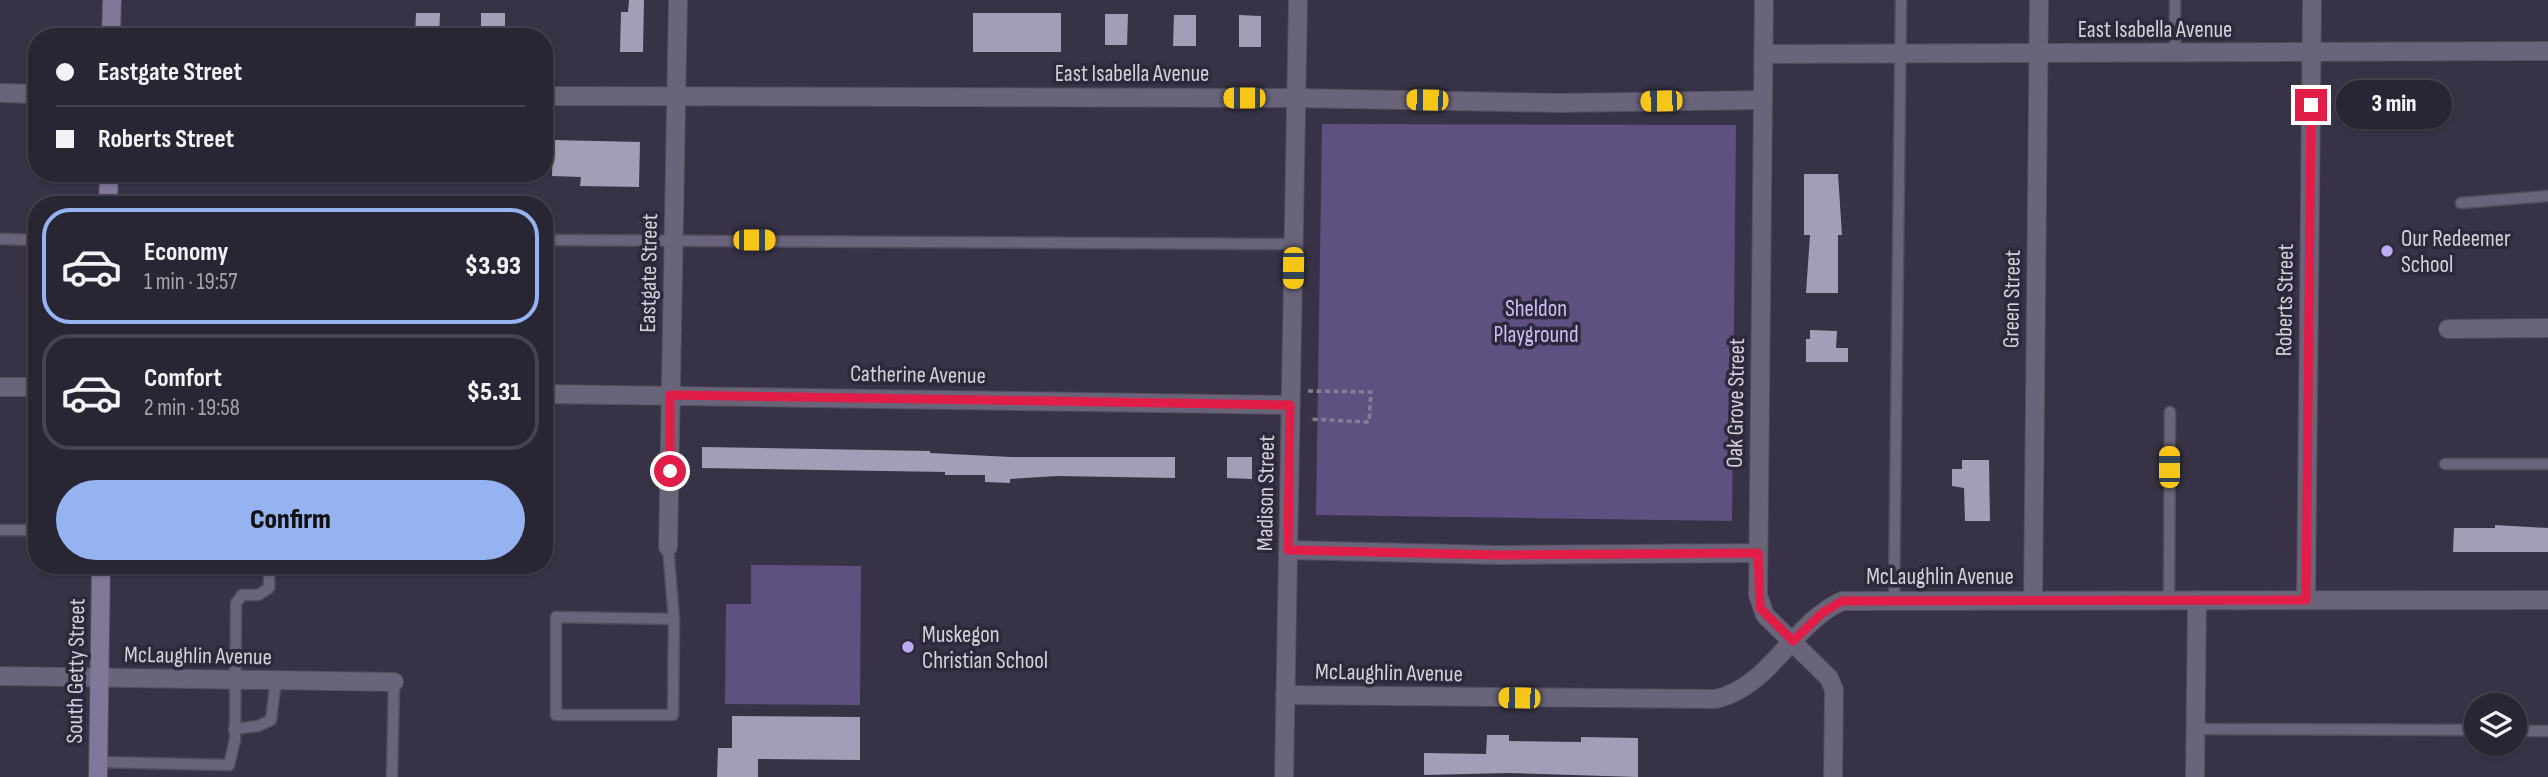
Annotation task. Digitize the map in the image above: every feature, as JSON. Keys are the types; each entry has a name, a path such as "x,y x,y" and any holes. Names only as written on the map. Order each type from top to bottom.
{"main road":[{"path":"111,28 112,0"},
{"name":"South Getty Street","path":"98,770 101,574"}],"street":[{"name":"Eastgate Street","path":"668,547 678,0"},
{"name":"Madison Street","path":"1284,777 1297,0"},
{"name":"Oak Grove Street","path":"1764,0 1758,553 1760,608 1829,678 1834,690 1833,777"},
{"name":"Green Street","path":"2033,599 2039,0"},
{"name":"Roberts Street","path":"2306,600 2312,0"},
{"name":"East Isabella Avenue","path":"1763,54 2548,51"},
{"path":"0,93 28,94"},
{"name":"East Isabella Avenue","path":"553,96 1296,98 1559,103 1762,100"},
{"path":"2448,329 2548,328"},
{"path":"0,387 28,387"},
{"name":"Catherine Avenue","path":"553,394 1290,397"},
{"path":"1288,550 1498,555 1758,553"},
{"path":"2195,777 2197,600"},
{"name":"McLaughlin Avenue","path":"1285,695 1716,699 1743,690 1822,613 1842,601 2548,600"},
{"name":"McLaughlin Avenue","path":"0,676 394,682"}],"lane":[{"path":"1894,600 1902,0"},
{"path":"2175,0 2175,54"},
{"path":"2461,203 2548,196"},
{"path":"0,239 28,240"},
{"path":"553,240 1293,244"},
{"path":"2169,600 2170,412"},
{"path":"2445,464 2548,464"},
{"path":"0,530 28,530"},
{"path":"668,547 674,619 673,715 556,715 556,617 674,619"},
{"path":"98,770 159,764 229,765 234,729 236,603 242,596 258,595 269,588 269,574"},
{"path":"234,729 271,720 276,680"},
{"path":"392,777 394,682"},
{"path":"2196,729 2464,730"},
{"path":"2527,731 2548,731"},
{"path":"159,764 160,777"}],"path":[{"path":"1290,397 1371,392 1369,422 1303,419"}],"green space":[{"name":"Sheldon Playground","path":"1322,124 1736,125 1732,521 1316,515"},
{"path":"751,565 861,566 860,705 725,704 726,604 751,604"}],"building":[{"path":"629,0 644,0 643,52 620,52 621,12 628,12"},
{"path":"416,13 440,13 439,28 415,28"},
{"path":"481,13 505,13 505,28 481,28"},
{"path":"973,13 1061,13 1061,52 973,52"},
{"path":"1105,14 1128,14 1127,45 1105,45"},
{"path":"1174,15 1196,15 1196,46 1173,46"},
{"path":"1239,15 1261,16 1261,47 1239,47"},
{"path":"553,140 640,142 639,187 580,186 581,177 553,176"},
{"path":"1804,174 1838,174 1842,235 1838,235 1838,293 1806,293 1810,235 1804,235"},
{"path":"1810,330 1837,331 1836,348 1848,348 1848,362 1806,362 1806,339 1810,339"},
{"path":"702,447 930,451 1011,457 1175,457 1175,478 1057,476 1010,479 1010,483 985,482 985,475 945,475 945,472 702,468"},
{"path":"1227,457 1252,457 1252,479 1227,478"},
{"path":"1962,460 1989,460 1990,521 1965,521 1964,488 1952,486 1952,469 1962,469"},
{"path":"2495,525 2548,528 2548,552 2453,552 2454,528 2495,528"},
{"path":"732,716 860,717 860,760 758,759 758,777 717,777 718,748 732,748"},
{"path":"1487,735 1509,735 1509,741 1581,742 1581,737 1638,738 1638,777 1509,773 1424,775 1424,753 1486,754"}],"place":[{"name":"Our Redeemer School","path":"2387,251"},
{"name":"Muskegon Christian School","path":"908,647"}],"route":[{"path":"670,471 670,395 1290,405 1288,550 1498,555 1758,553 1760,608 1793,641 1828,608 1842,601 2306,600 2311,105"}]}
